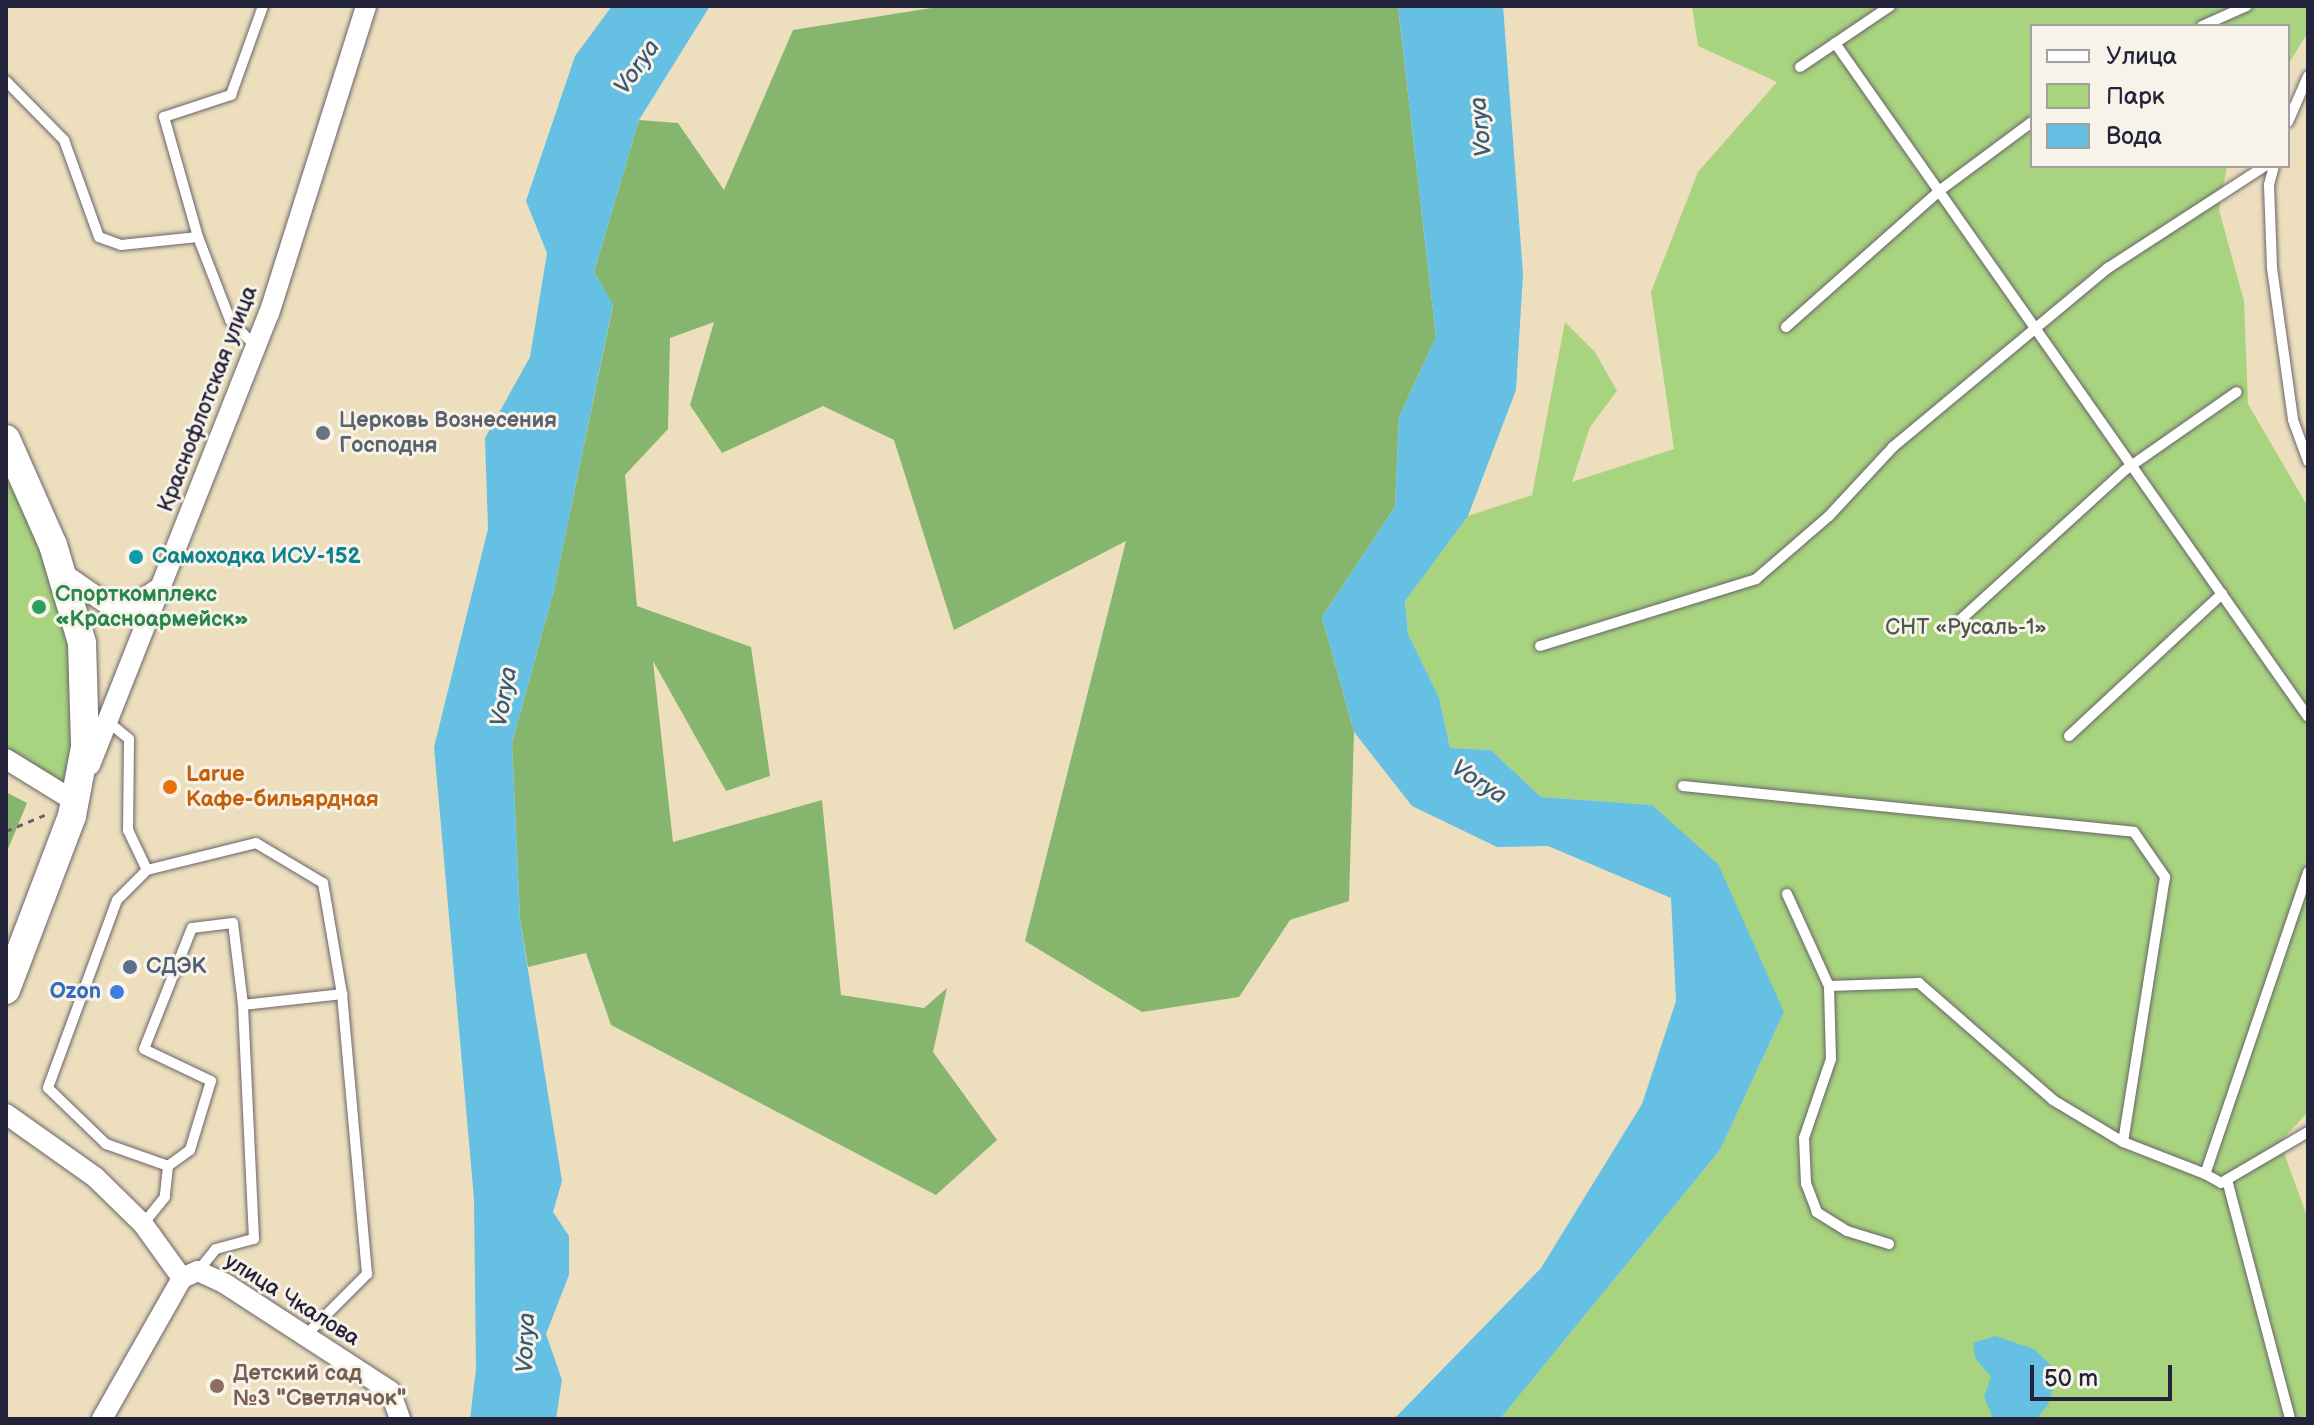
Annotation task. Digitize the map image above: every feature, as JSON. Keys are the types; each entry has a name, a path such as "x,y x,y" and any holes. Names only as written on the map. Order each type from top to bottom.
{"main road":[{"path":"6,439 61,572 82,643 85,747 76,802 6,990"}],"street":[{"name":"Краснофлотская улица","path":"76,802 256,347 366,6"},
{"path":"61,572 110,606 128,609 159,587"},
{"path":"6,759 76,802"},
{"path":"6,1114 95,1177 190,1275 102,1419"},
{"name":"улица Чкалова","path":"190,1275 305,1336 390,1391 400,1419"}],"lane":[{"path":"256,347 230,320 198,237 164,117 231,95 263,6"},
{"path":"1800,67 1890,6"},
{"path":"2206,24 2247,6"},
{"path":"1835,43 2308,717"},
{"path":"2290,117 2308,76"},
{"path":"6,81 64,140 99,237 121,245 198,237"},
{"path":"1786,327 1939,191 2030,123"},
{"path":"1540,646 1756,579 1829,516 1893,447 2108,268 2262,168"},
{"path":"2273,168 2269,185 2272,268 2293,420 2308,461"},
{"path":"1958,622 2125,470 2237,392"},
{"path":"2069,736 2222,594"},
{"path":"107,721 129,739 128,830 147,870"},
{"path":"1683,786 2134,832 2165,877 2123,1142"},
{"path":"168,1166 106,1144 48,1088 117,900 147,870 256,843 323,883 342,994 367,1274 305,1336"},
{"path":"2205,1174 2308,872"},
{"path":"1787,894 1829,986 1831,1059 1804,1138 1806,1184 1817,1212 1847,1231 1889,1244"},
{"path":"143,1224 165,1197 168,1166 190,1150 211,1081 144,1049 192,928 233,923 243,1005 254,1239 216,1249 190,1275"},
{"path":"1829,986 1919,983 2053,1100 2123,1142 2221,1183 2308,1132"},
{"path":"243,1005 342,994"},
{"path":"2227,1180 2290,1419"}],"path":[{"path":"6,831 76,802"}],"green space":[{"path":"944,6 1398,6 1436,337 1399,417 1395,507 1322,617 1354,732 1349,901 1290,920 1239,997 1142,1012 1025,941 1126,541 954,630 894,440 823,406 722,453 690,405 714,322 670,338 668,429 625,475 637,606 751,647 770,776 726,791 653,661 673,842 822,800 841,995 924,1008 947,988 933,1052 997,1140 936,1195 611,1025 586,953 528,967 520,919 512,743 554,590 613,305 594,272 639,120 678,123 724,190 793,30"},
{"name":"СНТ «Русаль-1»","path":"1692,6 2308,6 2308,32 2290,62 2290,24 2030,24 2030,168 2227,168 2219,210 2244,301 2248,404 2308,507 2308,1112 2280,1142 2308,1219 2308,1419 1500,1419 1720,1150 1784,1012 1652,805 1541,797 1491,750 1450,748 1439,697 1408,634 1405,600 1468,516 1532,495 1565,322 1595,352 1617,391 1590,427 1572,482 1674,449 1651,292 1698,172 1777,82 1698,46"},
{"name":"Спорткомплекс «Красноармейск»","path":"6,442 82,643 76,802 6,759"},
{"path":"6,792 27,803 6,854"}],"water":[{"name":"Vorya","path":"612,6 710,6 639,120 594,272 613,304 554,590 512,743 520,920 562,1181 553,1212 569,1236 569,1275 546,1334 562,1380 556,1419 470,1419 476,1369 474,1199 434,747 488,529 485,438 530,357 547,253 526,201 575,56"},
{"name":"Vorya","path":"1398,6 1503,6 1523,274 1516,390 1468,516 1405,601 1408,634 1439,697 1450,748 1491,750 1541,797 1652,805 1718,864 1784,1012 1720,1150 1500,1419 1394,1419 1541,1268 1642,1104 1676,1001 1671,898 1548,846 1497,847 1412,806 1354,732 1322,617 1395,507 1399,417 1436,337"},
{"path":"1995,1336 2034,1349 2058,1372 2048,1405 2036,1419 1993,1418 1984,1397 1991,1377 1975,1358 1973,1343"}],"place":[{"name":"Церковь Вознесения Господня","path":"323,433"},
{"name":"Самоходка ИСУ-152","path":"136,557"},
{"name":"Спорткомплекс «Красноармейск»","path":"39,607"},
{"name":"Larue Кафе-бильярдная","path":"170,787"},
{"name":"СДЭК","path":"130,967"},
{"name":"Ozon","path":"117,992"},
{"name":"Детский сад №3 \"Светлячок\"","path":"217,1386"}]}
